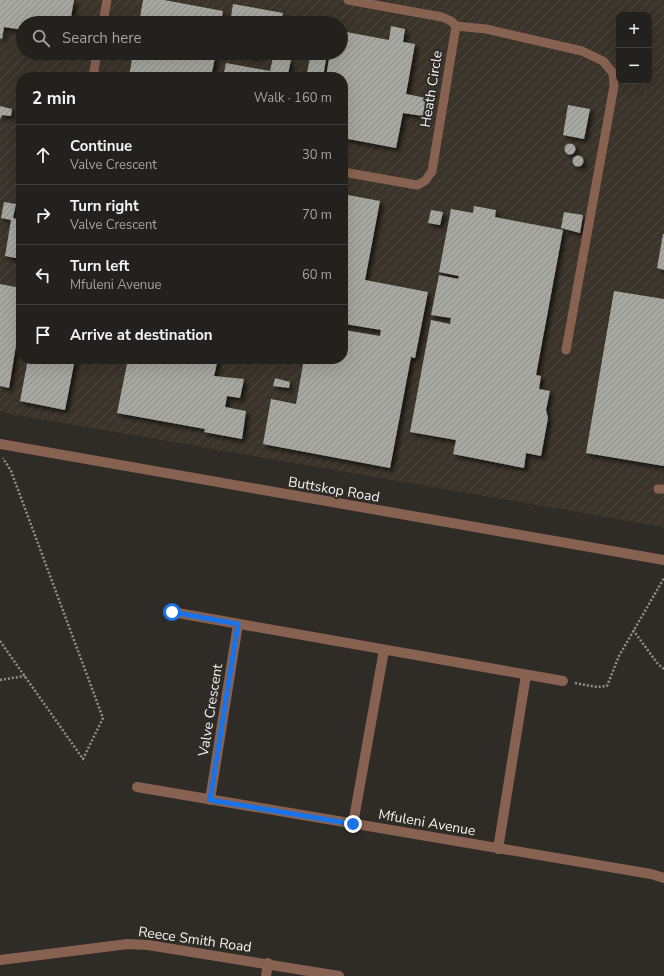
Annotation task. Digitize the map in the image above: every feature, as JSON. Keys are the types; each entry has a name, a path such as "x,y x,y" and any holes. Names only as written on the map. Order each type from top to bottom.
{"street":[{"name":"Buttskop Road","path":"0,444 664,560"},
{"path":"172,612 563,681"},
{"name":"Valve Crescent","path":"210,800 238,624"},
{"path":"353,824 384,650"},
{"path":"498,849 526,675"},
{"name":"Mfuleni Avenue","path":"137,787 651,874 664,878"},
{"name":"Reece Smith Road","path":"0,960 128,944 148,945 268,963 339,976"},
{"path":"266,976 268,963"}],"lane":[{"path":"104,16 107,0"},
{"path":"348,0 442,17 451,21 456,26 486,29 582,51 603,61 613,73 614,86 566,350"},
{"name":"Heath Circle","path":"348,173 417,185 425,181 432,171 456,26"},
{"path":"94,72 96,60"}],"path":[{"path":"0,641 83,758 102,718 11,471 3,457"},
{"path":"563,681 597,688 607,686 619,656 664,578"},
{"path":"633,630 658,664 664,669"},
{"path":"0,680 25,676"}],"shaded area":[{"path":"0,0 664,0 664,527 0,412"}],"building":[{"path":"0,0 74,0 71,16 16,16 16,29 4,27 2,39 0,38"},
{"path":"143,0 164,0 223,11 222,16 140,16"},
{"path":"233,4 283,13 282,16 231,16"},
{"path":"391,26 405,29 403,42 415,44 406,94 426,98 423,116 403,113 396,148 348,139 348,72 327,72 329,60 348,60 348,32 389,40"},
{"path":"132,60 215,60 212,72 130,72"},
{"path":"272,60 291,60 288,72 224,72 226,63 270,71"},
{"path":"310,60 326,60 324,72 307,72"},
{"path":"568,105 590,109 584,139 563,135"},
{"path":"0,106 12,109 11,116 2,115 0,119"},
{"path":"570,143 574,145 576,149 574,153 570,155 566,153 564,149 566,145"},
{"path":"578,155 582,157 584,161 582,165 578,167 574,165 572,161 574,157"},
{"path":"348,195 380,201 365,280 428,292 415,358 411,357 390,468 263,444 271,399 296,404 303,364 348,364 348,331 380,336 381,330 348,324"},
{"path":"4,202 16,204 13,218 16,219 16,258 5,256 11,220 1,218"},
{"path":"474,206 496,210 495,217 563,230 536,375 541,376 539,389 550,391 546,410 548,418 541,456 526,453 524,468 453,454 456,440 410,432 431,320 450,324 451,318 431,315 439,275 458,279 459,276 439,272 451,209 473,213"},
{"path":"431,210 443,212 440,225 428,223"},
{"path":"564,212 583,215 580,233 561,228"},
{"path":"664,234 664,270 657,268"},
{"path":"0,284 16,287 16,345 9,388 0,386"},
{"path":"614,291 664,299 664,466 586,453"},
{"path":"27,364 74,364 65,410 20,401"},
{"path":"127,364 217,364 214,376 244,379 240,398 227,396 225,407 246,411 242,439 204,432 205,429 117,413"},
{"path":"275,378 290,382 289,388 273,386"}],"route":[{"path":"172,612 238,624 210,800 353,824"}]}
